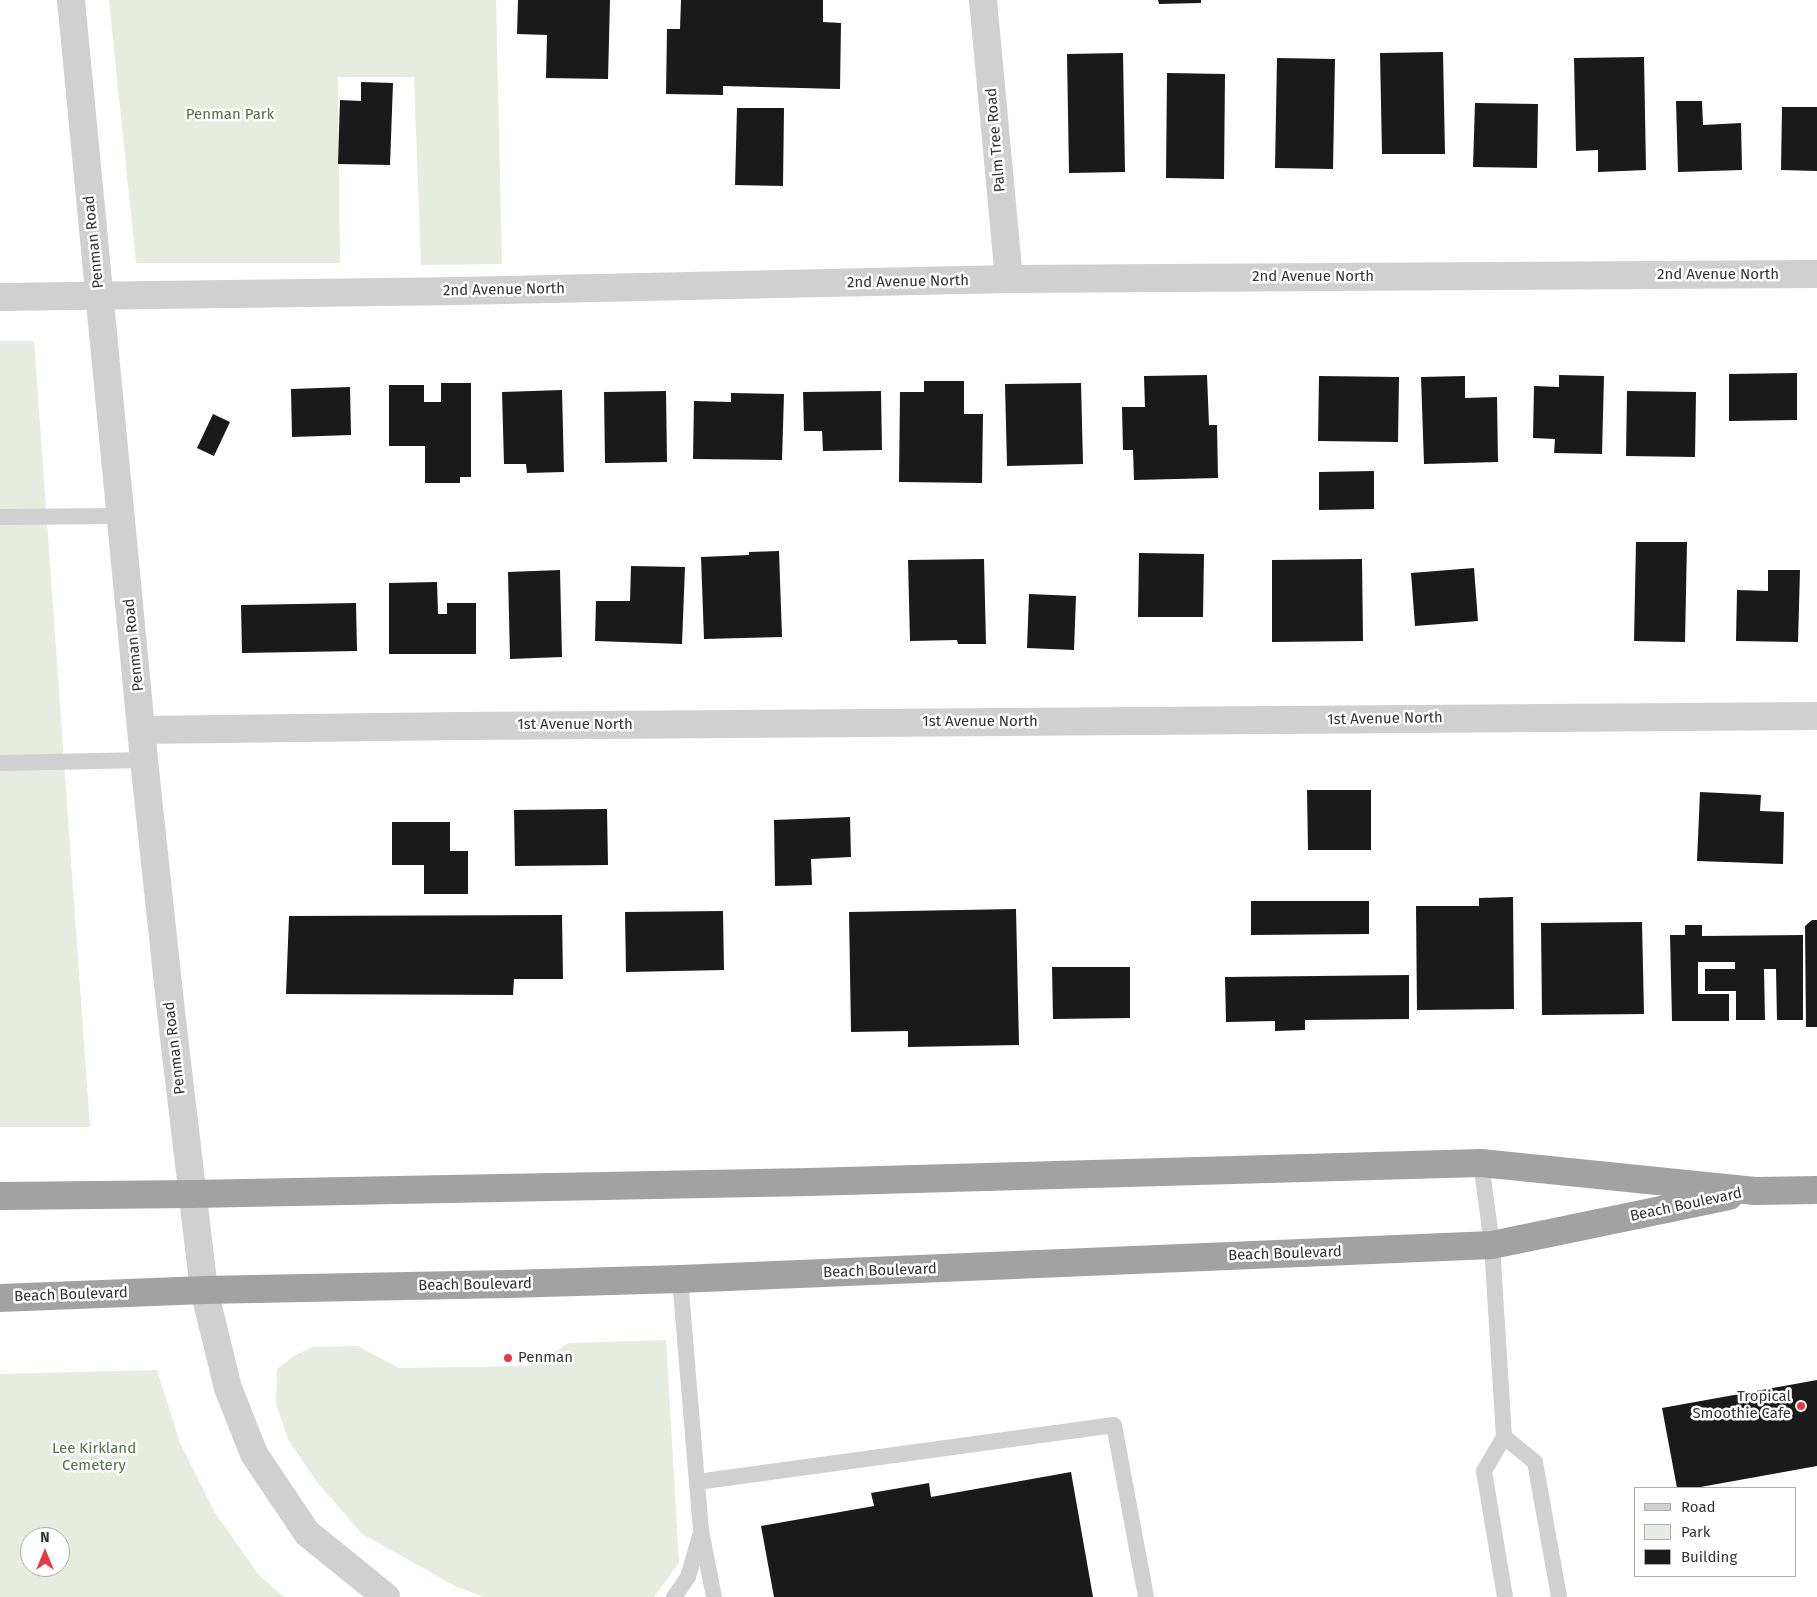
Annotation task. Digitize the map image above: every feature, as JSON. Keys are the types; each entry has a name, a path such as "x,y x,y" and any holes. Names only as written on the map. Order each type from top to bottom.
{"highway":[{"path":"0,1196 799,1182 1481,1163 1755,1191 1817,1190"},
{"name":"Beach Boulevard","path":"0,1298 204,1290 680,1279 1492,1246 1755,1191"}],"street":[{"name":"Penman Road","path":"70,0 144,760 171,1012 204,1290 228,1388 254,1454 307,1533 386,1597"},
{"name":"Palm Tree Road","path":"983,0 1009,279"},
{"name":"2nd Avenue North","path":"0,297 458,291 1009,279 1817,274"},
{"name":"1st Avenue North","path":"142,730 1817,716"}],"lane":[{"path":"0,517 120,516"},
{"path":"0,763 144,760"},
{"path":"1481,1163 1492,1246 1504,1437 1484,1470 1506,1597"},
{"path":"680,1279 701,1531 714,1597"},
{"path":"697,1482 1114,1425 1146,1597"},
{"path":"1504,1437 1535,1462 1559,1597"},
{"path":"674,1597 688,1577 701,1531"}],"green space":[{"name":"Penman Park","path":"109,0 496,0 502,264 421,265 414,77 338,77 340,263 136,263"},
{"path":"0,341 34,341 90,1127 0,1127"},
{"path":"666,1340 679,1563 654,1597 484,1597 455,1586 362,1534 317,1482 288,1439 276,1404 277,1369 294,1356 312,1347 358,1346 399,1368 531,1366 569,1343"},
{"name":"Lee Kirkland Cemetery","path":"157,1370 180,1443 215,1513 259,1575 284,1597 0,1597 0,1374"}],"building":[{"path":"518,0 610,0 608,79 546,78 547,35 517,34"},
{"path":"681,0 823,0 823,22 841,23 840,89 723,86 723,95 666,94 667,29 680,29"},
{"path":"1158,0 1201,0 1201,3 1159,4"},
{"path":"1443,52 1445,154 1382,154 1380,53"},
{"path":"1123,53 1125,172 1069,173 1067,54"},
{"path":"1644,57 1646,170 1598,172 1598,150 1576,151 1574,58"},
{"path":"1277,58 1335,59 1333,169 1275,168"},
{"path":"1167,73 1225,74 1224,179 1166,178"},
{"path":"361,82 393,83 390,165 338,164 340,100 361,101"},
{"path":"1676,101 1702,101 1703,125 1741,123 1742,170 1678,172"},
{"path":"1475,103 1538,104 1537,168 1473,167"},
{"path":"1782,107 1817,107 1817,171 1781,170"},
{"path":"737,108 784,108 783,186 735,185"},
{"path":"1797,373 1797,420 1729,421 1729,374"},
{"path":"1207,375 1209,425 1217,425 1218,478 1134,480 1133,450 1123,450 1122,407 1145,407 1144,376"},
{"path":"1559,375 1604,376 1602,454 1554,453 1555,439 1533,438 1534,386 1559,387"},
{"path":"1319,376 1399,377 1398,442 1318,441"},
{"path":"1465,376 1465,398 1497,397 1498,462 1424,464 1421,377"},
{"path":"924,381 964,381 964,414 983,414 982,483 899,482 900,392 924,392"},
{"path":"441,383 471,383 471,477 460,477 460,483 425,483 425,446 389,446 389,385 424,385 424,402 441,402"},
{"path":"1081,383 1083,464 1007,466 1005,384"},
{"path":"350,387 351,435 292,437 291,389"},
{"path":"562,390 564,472 527,473 526,464 504,464 502,392"},
{"path":"666,391 667,462 605,463 604,392"},
{"path":"881,391 882,450 823,451 822,431 804,431 803,392"},
{"path":"1627,391 1696,392 1695,457 1626,456"},
{"path":"731,393 784,394 782,460 693,459 694,401 731,402"},
{"path":"213,414 230,422 214,456 197,448"},
{"path":"1374,471 1374,509 1319,510 1319,472"},
{"path":"1636,542 1687,542 1685,642 1634,641"},
{"path":"779,551 782,637 704,639 701,557 749,555 749,552"},
{"path":"1139,553 1204,554 1203,617 1138,617"},
{"path":"984,559 986,644 958,644 957,640 910,641 908,560"},
{"path":"1362,559 1363,641 1272,642 1272,560"},
{"path":"631,566 685,567 682,644 595,641 596,601 630,601"},
{"path":"1474,568 1478,621 1415,626 1411,573"},
{"path":"560,570 562,657 510,659 508,572"},
{"path":"1768,570 1800,570 1798,642 1736,641 1737,590 1768,591"},
{"path":"437,582 438,614 447,614 447,603 476,603 476,654 389,654 389,583"},
{"path":"1029,594 1076,596 1074,650 1027,648"},
{"path":"356,603 357,651 242,653 241,605"},
{"path":"1307,790 1371,790 1371,850 1308,850"},
{"path":"1700,792 1761,795 1760,811 1784,812 1783,864 1697,861"},
{"path":"607,809 608,865 515,866 514,810"},
{"path":"850,817 851,857 811,859 812,885 775,886 774,820"},
{"path":"392,822 450,822 450,851 468,851 468,894 424,894 424,865 392,865"},
{"path":"1513,897 1514,1009 1417,1010 1416,906 1479,906 1479,898"},
{"path":"1251,901 1369,901 1369,934 1251,935"},
{"path":"1016,909 1019,1045 908,1047 908,1031 851,1032 849,912"},
{"path":"723,911 724,970 626,972 625,912"},
{"path":"562,915 563,979 514,979 513,995 286,994 289,916"},
{"path":"1812,920 1817,920 1817,1027 1806,1027 1805,926"},
{"path":"1642,922 1644,1014 1542,1015 1541,923"},
{"path":"1685,925 1702,925 1702,936 1803,935 1803,1020 1777,1020 1776,969 1764,969 1765,1020 1736,1020 1736,991 1705,991 1705,969 1735,969 1735,962 1698,962 1698,994 1729,994 1729,1021 1672,1021 1670,935 1685,935"},
{"path":"1052,967 1130,967 1130,1018 1053,1019"},
{"path":"1409,975 1409,1019 1305,1020 1305,1030 1275,1031 1275,1021 1226,1022 1225,977"},
{"path":"1817,1380 1817,1466 1701,1487 1677,1487 1662,1408"},
{"path":"1071,1472 1093,1597 774,1597 761,1526 874,1506 871,1493 929,1483 931,1497"}],"place":[{"name":"Penman","path":"508,1358"},
{"name":"Tropical Smoothie Cafe","path":"1801,1406"}]}
